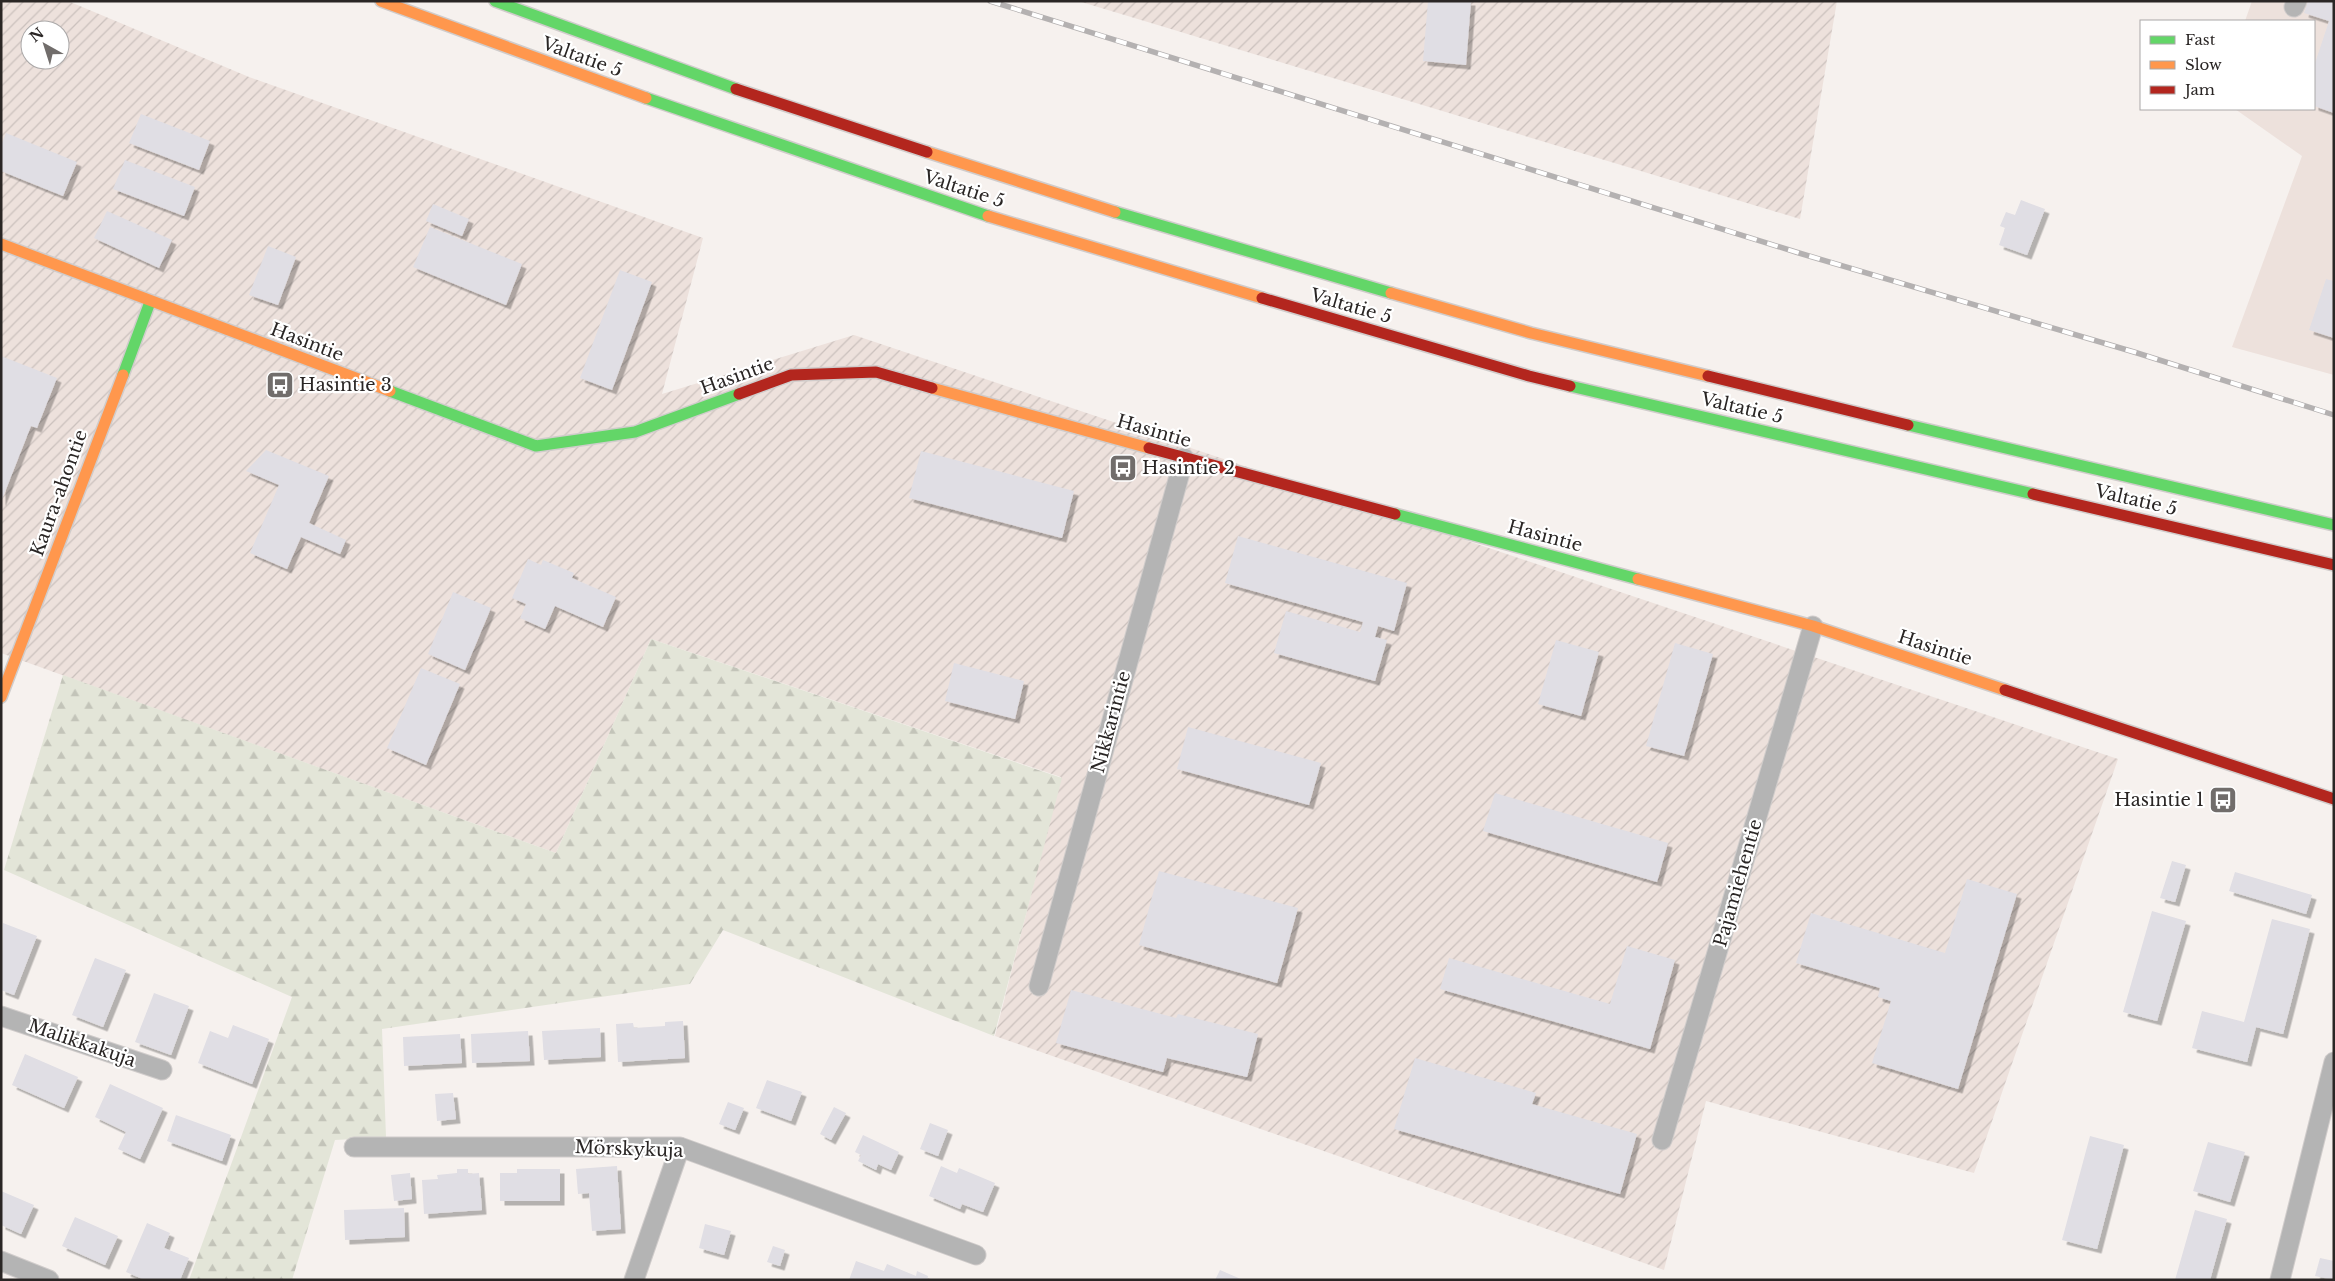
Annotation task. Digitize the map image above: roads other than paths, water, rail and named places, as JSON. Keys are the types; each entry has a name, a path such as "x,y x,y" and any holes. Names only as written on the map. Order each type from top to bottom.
{"main road":[{"name":"Valtatie 5","path":"381,1 583,76 958,206 1169,271 1529,376 2334,565"},
{"name":"Valtatie 5","path":"495,1 701,77 992,174 1164,227 1512,328 1822,404 2334,525"},
{"name":"Hasintie","path":"1,244 150,302 536,446 635,432 791,375 876,372 1184,458 1813,626 2334,799"},
{"name":"Kaura-ahontie","path":"1,697 150,302"}],"street":[{"name":"Nikkarintie","path":"1039,986 1184,458"},
{"name":"Pajamiehentie","path":"1662,1140 1813,626"},
{"name":"Malikkakuja","path":"1,1016 162,1070"},
{"path":"2280,1280 2334,1062"},
{"path":"634,1280 680,1147"},
{"name":"Mörskykuja","path":"354,1148 680,1147 976,1255"},
{"path":"1,1261 49,1280"}],"railway":[{"path":"990,1 1799,253 2134,352 2334,415"}],"place":[{"name":"Hasintie 3","path":"280,385"},
{"name":"Hasintie 2","path":"1123,468"},
{"name":"Hasintie 1","path":"2223,800"}]}
